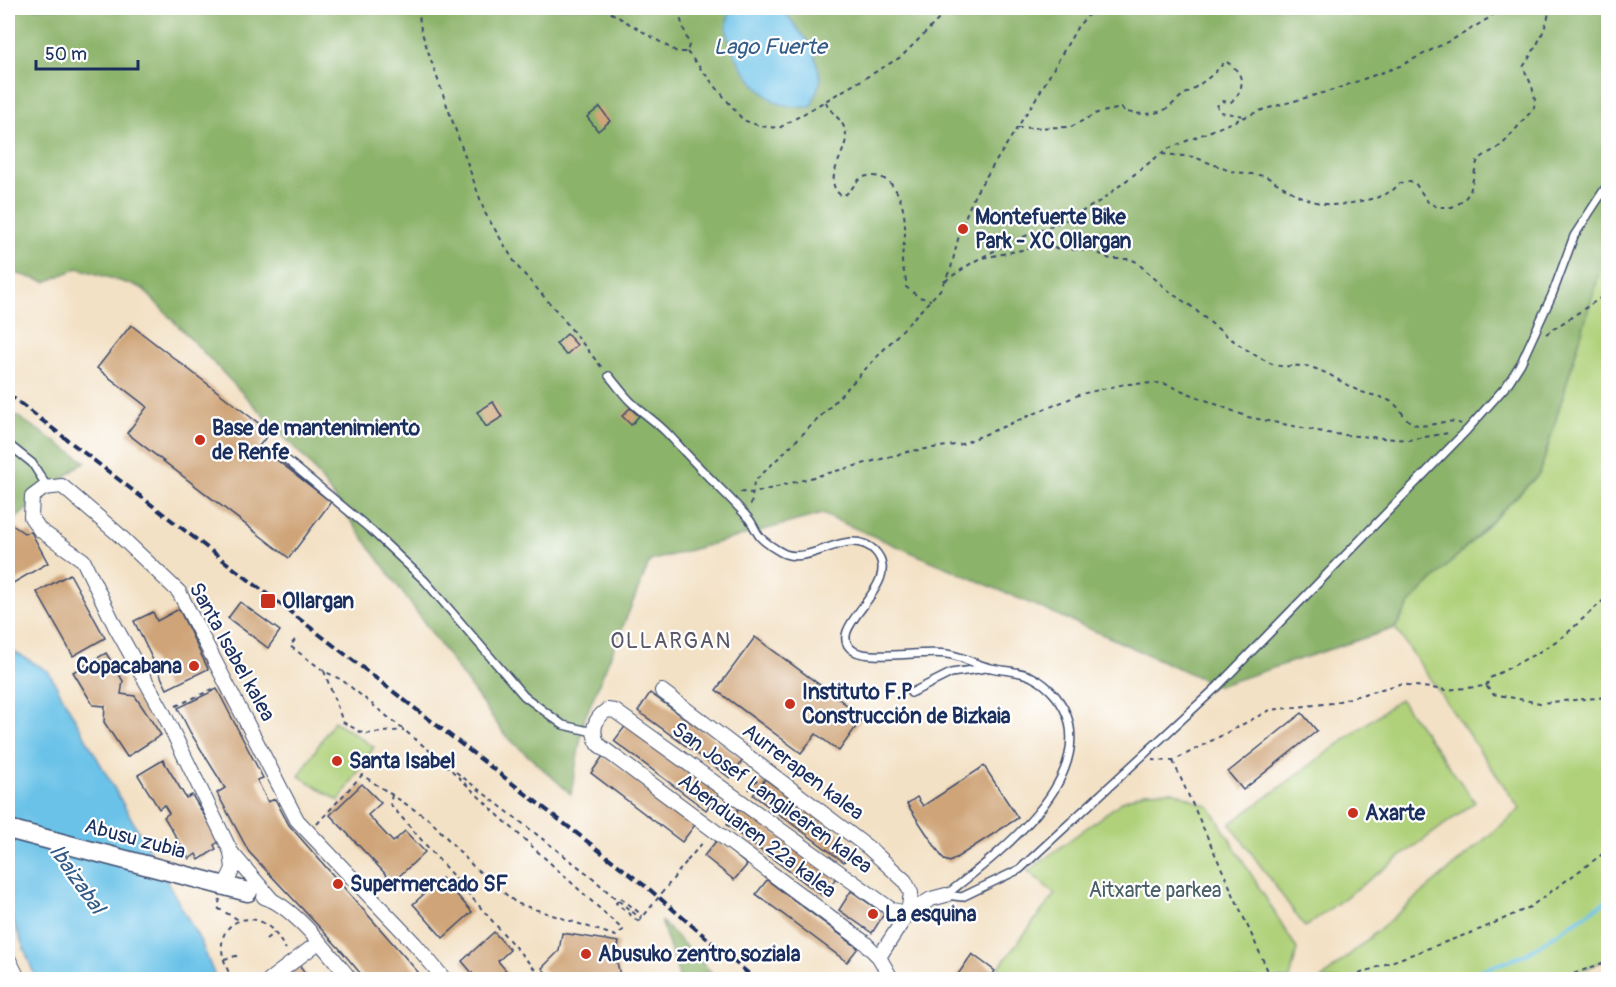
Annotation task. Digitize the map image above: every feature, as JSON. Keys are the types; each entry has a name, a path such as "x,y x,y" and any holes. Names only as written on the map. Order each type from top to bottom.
{"street":[{"name":"Santa Isabel kalea","path":"48,488 62,486 117,533 179,592 297,820 415,944 445,980"},
{"path":"48,488 44,488 32,497 31,517 40,530 83,560 115,626 163,712 231,852 272,900 292,915 319,942 351,980"},
{"name":"Aurrerapen kalea","path":"662,691 870,849 905,881 911,893 908,913"},
{"name":"San Josef Langilearen kalea","path":"593,732 600,715 607,710 615,711 892,910 908,913"},
{"name":"Abenduaren 22a kalea","path":"593,732 599,745 864,942 879,957 892,980"},
{"name":"Abusu zubia","path":"8,829 248,892"},
{"path":"221,884 233,869 231,852"},
{"path":"248,892 272,900"},
{"path":"879,957 908,913 931,898 945,896"},
{"path":"269,980 319,942"},
{"path":"8,958 19,980"}],"lane":[{"path":"945,896 962,897 1020,869 1218,686 1467,430 1507,385 1531,343 1574,236 1608,184"},
{"path":"609,376 629,400 663,429 750,520 761,538 786,554 808,554 849,542 864,543 875,551 882,563 882,576 869,599 849,624 845,635 846,642 854,651 868,654 947,654 989,668 1030,676 1056,696 1066,711 1072,742 1069,757 1056,785 1034,819 945,896"},
{"path":"8,444 32,463 48,488"},
{"path":"288,461 370,530 425,581 524,696 563,725 593,732"},
{"path":"911,693 951,673 989,668"}],"path":[{"path":"418,8 421,30 485,213 517,266 609,376"},
{"path":"603,8 677,52 687,52"},
{"path":"676,8 688,45 687,52 743,120 760,126 779,128 901,57 950,8"},
{"path":"1095,8 1078,26 975,194 961,227 951,268 940,290 824,413 754,482 754,493 911,451 962,444 1081,393 1125,384 1163,383 1248,417 1334,434 1408,440 1467,430"},
{"path":"945,281 1013,241 1071,218 1100,201 1167,149 1262,110 1333,90 1400,66 1461,35 1501,8"},
{"path":"1161,154 1194,157 1230,171 1265,176 1299,196 1319,203 1347,204 1376,198 1392,191 1400,183 1410,181 1415,183 1428,202 1437,207 1452,207 1463,201 1470,192 1477,162 1502,145 1534,108 1535,99 1532,86 1523,67 1547,24 1550,8"},
{"path":"1017,128 1071,127 1097,113 1122,108 1124,111 1138,114 1165,110 1183,94 1196,88 1218,70 1225,61 1231,64 1239,74 1242,85 1240,95 1231,102 1222,101 1217,106 1220,112 1246,117"},
{"path":"826,102 843,125 846,135 844,148 835,170 834,179 837,191 842,196 857,179 871,176 882,176 890,182 900,198 906,230 902,264 906,275 906,287 919,297 932,300"},
{"path":"980,259 1036,247 1094,251 1110,259 1130,259 1192,307 1212,326 1248,352 1271,364 1286,367 1307,366 1327,372 1354,389 1391,401 1414,425 1451,420 1459,422 1467,430"},
{"path":"1531,343 1608,293"},
{"path":"1486,686 1490,678 1564,636 1608,596"},
{"path":"295,640 290,645 324,671 342,680 446,765 593,878 612,895 620,901 627,907 633,913 640,918 642,915 621,898 616,903 639,922 707,837 710,839 716,831"},
{"path":"324,671 344,722 364,734 404,730"},
{"path":"163,712 226,683"},
{"path":"1137,759 1173,761 1270,710 1332,703 1400,684 1446,690 1486,686"},
{"path":"1486,686 1493,694 1540,703 1608,698"},
{"path":"1173,761 1272,980"},
{"path":"316,825 362,775 430,820 473,866 516,903 616,936 623,930 446,765"},
{"path":"392,795 390,804 544,980"},
{"path":"1342,980 1481,929 1530,907 1608,850"},
{"path":"221,884 219,909 239,920 257,921 268,926 294,961"},
{"path":"232,980 221,949 222,938 230,925 239,920"},
{"path":"266,939 274,932"},
{"path":"224,959 240,955"},
{"path":"1557,980 1608,961"}],"green space":[{"path":"8,8 1608,8 1608,244 1540,473 1411,602 1395,628 1218,686 822,514 650,561 584,720 571,794 505,735 310,464 142,288 78,268 46,282 8,271"},
{"path":"1608,244 1608,959 1563,979 1320,980 1520,809 1395,628 1411,602 1540,473"},
{"path":"8,410 86,462 8,525"},
{"name":"Axarte","path":"1400,699 1475,802 1305,927 1230,824"},
{"name":"Santa Isabel","path":"334,721 374,747 339,801 299,776"},
{"name":"Aitxarte parkea","path":"1173,791 1210,807 1297,949 1290,979 989,980 1055,894 1028,871 1123,801 1145,792"},
{"path":"661,921 718,979 680,979"}],"water":[{"name":"Lago Fuerte","path":"734,8 777,8 787,15 813,48 821,79 811,107 787,106 774,101 745,72 730,44 727,31 728,18"},
{"name":"Ibaizabal","path":"8,648 48,671 201,942 216,979 36,979 8,907"}],"building":[{"path":"600,107 610,121 598,131 587,117"},
{"name":"Base de mantenimiento de Renfe","path":"131,325 270,432 259,446 331,502 289,558 127,433 147,407 97,368"},
{"path":"567,334 577,345 566,355 556,344"},
{"path":"493,402 502,417 486,427 477,412"},
{"path":"630,408 639,416 631,425 622,416"},
{"path":"8,522 24,533 31,532 48,563 8,586"},
{"path":"70,574 105,638 73,656 37,592"},
{"path":"240,602 280,631 268,648 228,618"},
{"path":"179,609 208,669 167,689 134,621 153,612 157,621"},
{"name":"Instituto F.P Construcción de Bizkaia","path":"755,637 863,717 839,751 816,734 801,753 716,690"},
{"path":"106,653 123,681 121,694 135,696 161,735 127,757 104,722 105,706 93,705 73,672"},
{"path":"217,689 263,778 257,780 268,802 275,799 289,825 425,980 366,980 249,852 217,793 225,788 190,732 178,708"},
{"path":"650,693 743,760 730,778 638,711"},
{"path":"1302,713 1317,731 1243,790 1228,772"},
{"path":"627,724 719,793 706,810 614,741"},
{"path":"603,756 695,825 682,842 591,773"},
{"path":"163,760 186,798 192,795 220,841 214,845 216,849 199,860 196,854 189,859 164,817 169,813 164,805 159,809 138,775"},
{"path":"984,766 1018,818 950,862 944,860 907,804 917,797 923,806"},
{"path":"765,779 856,846 844,862 753,795"},
{"path":"362,784 381,803 368,815 393,842 405,831 425,852 393,882 330,815"},
{"path":"740,807 836,878 823,896 727,825"},
{"path":"717,840 747,865 734,880 704,856"},
{"path":"442,878 472,912 443,938 413,904"},
{"path":"767,880 858,948 847,962 756,894"},
{"path":"851,891 884,914 872,933 839,910"},
{"path":"494,932 510,950 498,961 514,980 478,980 462,961"},
{"name":"Abusuko zentro soziala","path":"562,933 619,942 616,957 621,980 555,980 548,975 542,968 559,951"},
{"path":"972,954 995,971 989,980 954,980"},
{"path":"298,963 310,980 275,980"}],"waterway":[{"path":"1453,980 1525,955 1608,900"}],"railway":[{"path":"8,394 649,889 756,980"}],"place":[{"name":"Montefuerte Bike Park - XC Ollargan","path":"963,229"},
{"name":"Base de mantenimiento de Renfe","path":"200,440"},
{"name":"Ollargan","path":"268,601"},
{"name":"Copacabana","path":"194,666"},
{"name":"Instituto F.P Construcción de Bizkaia","path":"790,704"},
{"name":"Santa Isabel","path":"337,761"},
{"name":"Axarte","path":"1353,813"},
{"name":"Supermercado SF","path":"338,884"},
{"name":"La esquina","path":"873,914"},
{"name":"Abusuko zentro soziala","path":"586,954"}],"district":[{"name":"OLLARGAN","path":"671,641"}]}
